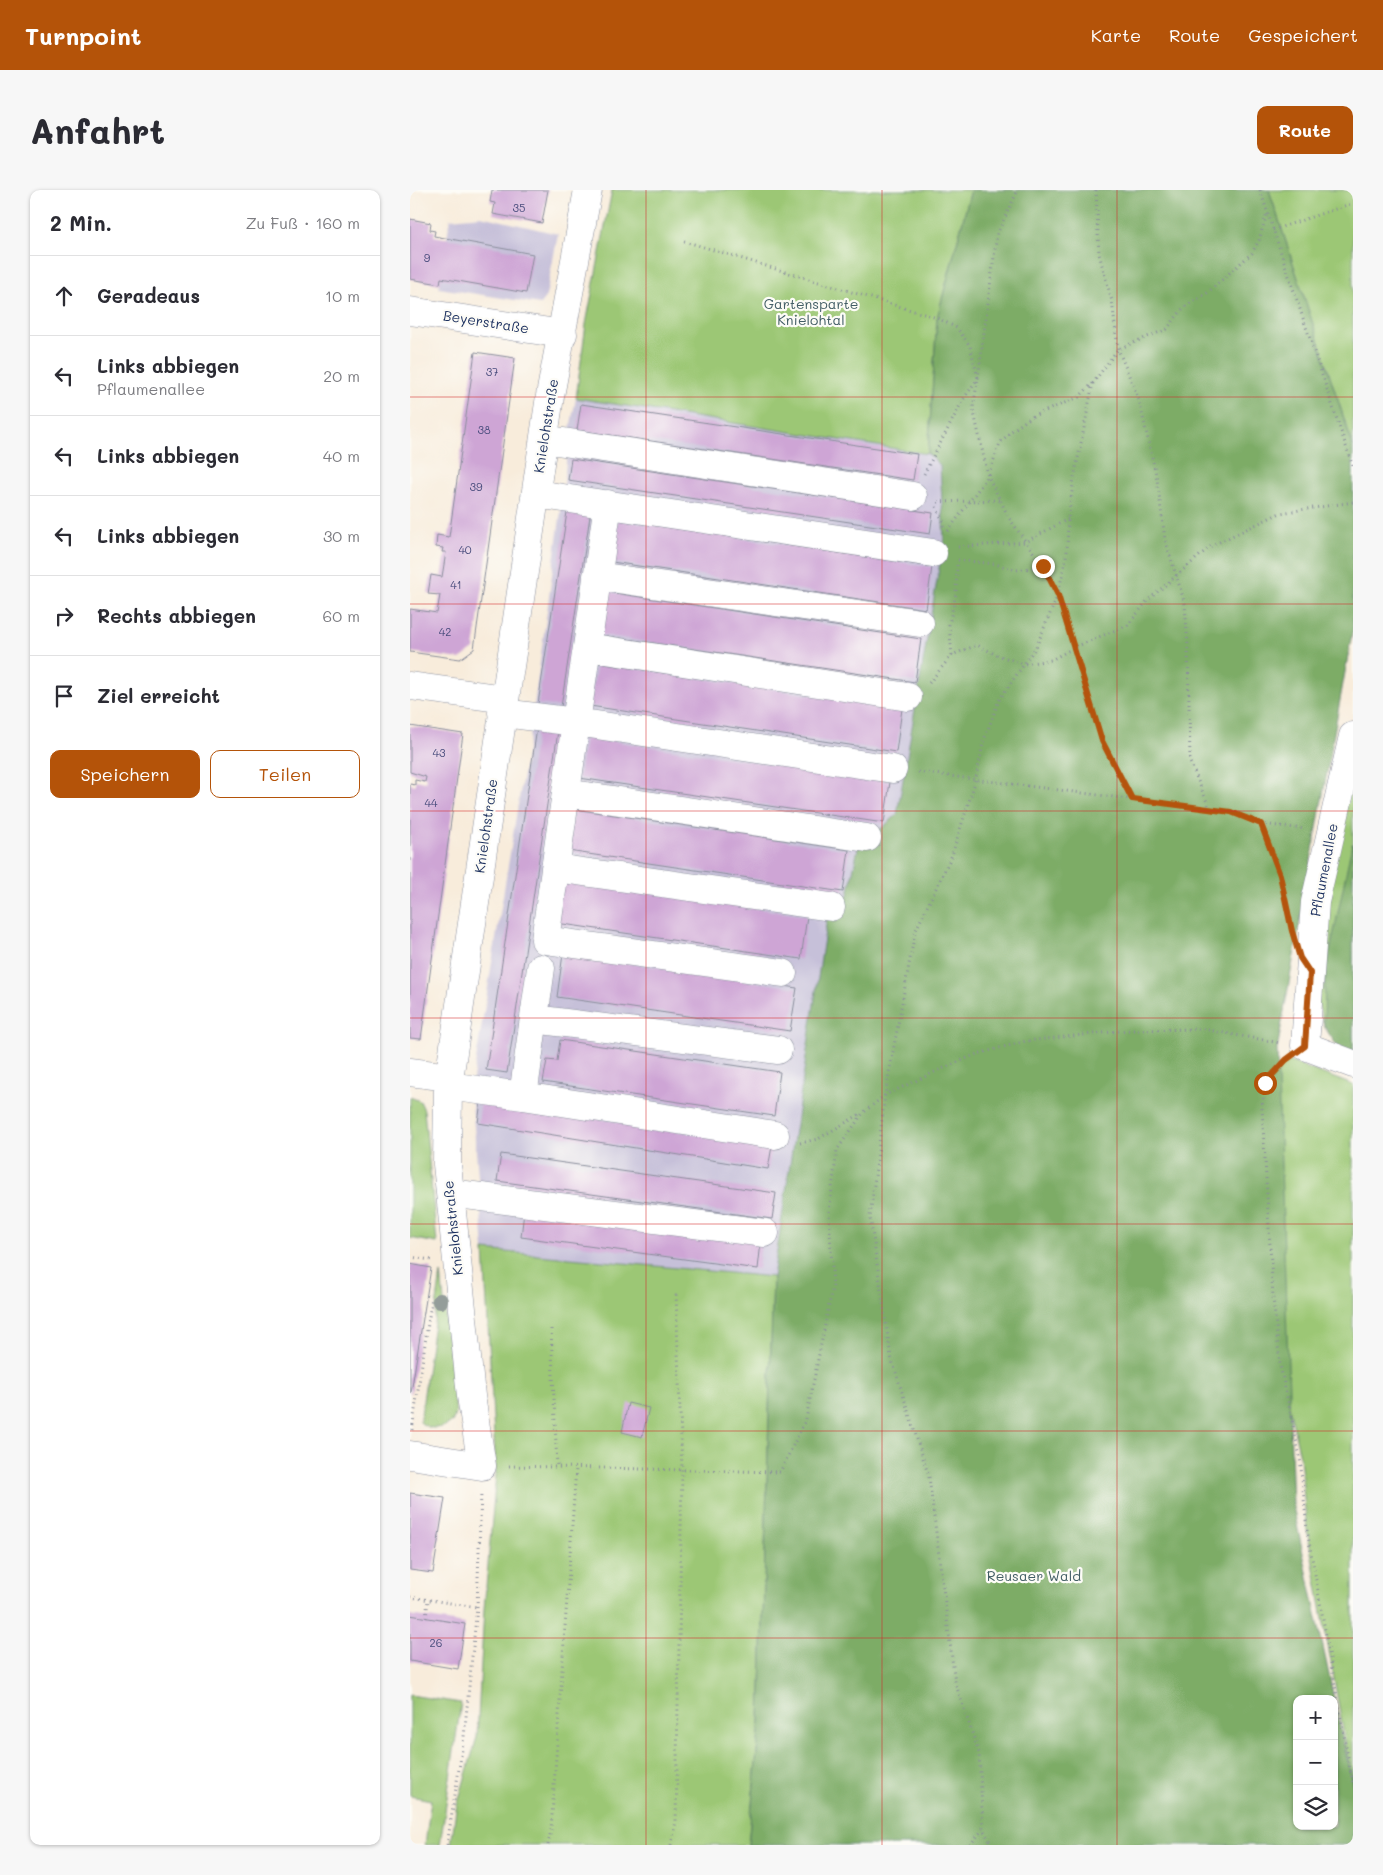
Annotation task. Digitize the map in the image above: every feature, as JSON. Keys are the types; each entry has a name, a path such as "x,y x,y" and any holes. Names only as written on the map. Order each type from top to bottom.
{"street":[{"name":"Knielohstraße","path":"482,1466 471,1396 447,1164 448,1082 544,439 588,190"},
{"name":"Beyerstraße","path":"410,311 563,334"},
{"path":"544,439 913,496"},
{"path":"536,494 944,551"},
{"path":"608,504 545,940 783,973"},
{"path":"597,576 920,623"},
{"path":"587,647 908,697"},
{"path":"410,686 576,722 893,769"},
{"name":"Pflaumenallee","path":"1305,1046 1315,902 1353,736"},
{"path":"566,793 867,838"},
{"path":"555,868 831,907"},
{"path":"523,1096 541,968"},
{"path":"534,1019 778,1050"},
{"path":"1305,1046 1353,1064"},
{"path":"410,1072 448,1082 523,1096 775,1134"},
{"path":"450,1193 765,1232"},
{"path":"410,1455 482,1466"}],"path":[{"path":"1018,190 996,234 974,408 988,476 1000,500 1025,542 1043,566 1058,595 1102,741 1132,799"},
{"path":"1096,190 1099,254 1112,301 1118,349 1139,400 1157,479 1165,539 1178,576 1184,604 1188,646 1190,762 1210,809"},
{"path":"1260,190 1353,467"},
{"path":"1273,230 1353,203"},
{"path":"944,551 970,502 988,476 1000,443 1010,432 1031,417 1079,397 1118,349 1167,329 1184,307 1207,293 1252,253 1259,240 1267,213"},
{"path":"684,241 937,318 957,328 970,346 978,378 963,400 913,496"},
{"path":"992,1845 983,1829 979,1753 955,1682 929,1477 891,1356 870,1217 885,1095 914,932 952,856 976,779 983,743 999,700 1036,646 1058,595 1067,552 1068,518 1082,427 1093,382"},
{"path":"952,655 949,625 956,593 944,551 943,521 934,502 1000,500"},
{"path":"908,697 933,681 952,655 977,645 997,656 1024,664 1051,660 1074,647 1128,625 1148,600 1211,546 1280,513 1353,502"},
{"path":"944,551 970,545 1025,542 1068,518"},
{"path":"944,551 1016,570 1043,566"},
{"path":"893,769 1231,812 1261,824 1280,875 1288,914"},
{"path":"775,1134 795,1144 818,1140 863,1113 885,1095 977,1054 1026,1041 1131,1030 1203,1029 1305,1046"},
{"path":"1305,1046 1286,1060 1265,1083 1262,1108 1274,1298 1280,1365 1300,1457 1307,1530 1353,1785"},
{"path":"447,1845 464,1737 477,1607 482,1466 780,1472 806,1419 833,1285 829,1212 837,1150 863,1113"},
{"path":"410,1257 438,1261 456,1259"},
{"path":"410,1440 434,1289"},
{"path":"672,1845 676,1821 682,1470 676,1292"},
{"path":"551,1329 557,1467"},
{"path":"548,1845 551,1830 576,1468"},
{"path":"410,1597 477,1607"},
{"path":"426,1618 428,1600"},
{"path":"970,1845 983,1829"}],"shaded area":[{"path":"481,216 558,234 546,296 540,304 439,288 450,219"},
{"path":"576,398 928,454 940,465 944,539 897,815 858,848 848,895 827,918 773,1277 484,1250 471,1090 532,720 563,496 568,439"}],"green space":[{"name":"Gartensparte Knielohtal","path":"612,190 971,190 937,318 928,454 576,398 586,324"},
{"name":"Reusaer Wald","path":"971,190 1269,190 1353,446 1353,628 1277,1050 1293,1506 1333,1695 1293,1695 1293,1830 1338,1830 1338,1717 1353,1787 1353,1845 748,1845 760,1722 773,1277 827,918 848,895 858,848 897,815 944,539 940,465 928,454 937,318"},
{"path":"1269,190 1353,190 1353,446"},
{"path":"1353,736 1353,1054 1324,1026 1310,973"},
{"path":"1352,844 1353,1054 1339,1049 1324,1026 1325,976"},
{"path":"1286,1060 1353,1085 1353,1785 1307,1530 1300,1457 1280,1365 1265,1083"},
{"path":"410,1097 420,1101 424,1110 437,1243 410,1238"},
{"path":"484,1250 773,1277 760,1722 748,1845 451,1845 456,1809 477,1737 484,1609 496,1474"},
{"path":"441,1273 456,1413 452,1422 444,1426 432,1428 420,1422"},
{"path":"410,1695 461,1703 440,1845 425,1845 431,1800 410,1796"}],"building":[{"path":"492,190 548,190 542,223 493,214 495,203 490,202"},
{"path":"410,219 431,223 430,230 435,231 434,236 533,254 526,293 441,278 440,284 410,279"},
{"path":"475,352 515,358 474,649 460,659 410,652 410,609 437,613 440,595 428,594 431,575 442,577 446,552 442,552 443,548 436,547 437,535 449,537"},
{"path":"581,404 917,454 913,480 577,430"},
{"path":"571,459 933,513 930,534 568,480"},
{"path":"567,512 590,516 561,707 538,704"},
{"path":"618,520 932,567 926,609 612,562"},
{"path":"607,592 921,639 915,682 601,635"},
{"path":"597,663 902,709 896,752 590,706"},
{"path":"410,726 463,734 421,1039 410,1038 410,784 415,785 415,780 425,782 426,777 410,772"},
{"path":"537,728 558,731 507,1073 486,1070"},
{"path":"585,737 890,782 884,823 579,778"},
{"path":"574,809 849,850 843,892 568,851"},
{"path":"562,880 807,916 801,959 556,923"},
{"path":"563,954 797,988 790,1031 557,997"},
{"path":"560,1040 780,1072 774,1116 543,1082 547,1060 557,1061"},
{"path":"481,1101 772,1146 768,1169 478,1123"},
{"path":"501,1154 776,1193 772,1219 497,1181"},
{"path":"524,1212 761,1242 758,1269 521,1237"},
{"path":"410,1264 431,1268 411,1393 410,1393"},
{"path":"628,1403 649,1408 642,1437 622,1432"},
{"path":"410,1493 445,1498 433,1573 410,1570"},
{"path":"410,1615 465,1624 458,1669 410,1661"}],"route":[{"path":"1043,566 1058,595 1102,741 1132,799 1231,812 1261,824 1280,875 1300,958 1310,973 1305,1046 1286,1060 1265,1083"}]}
